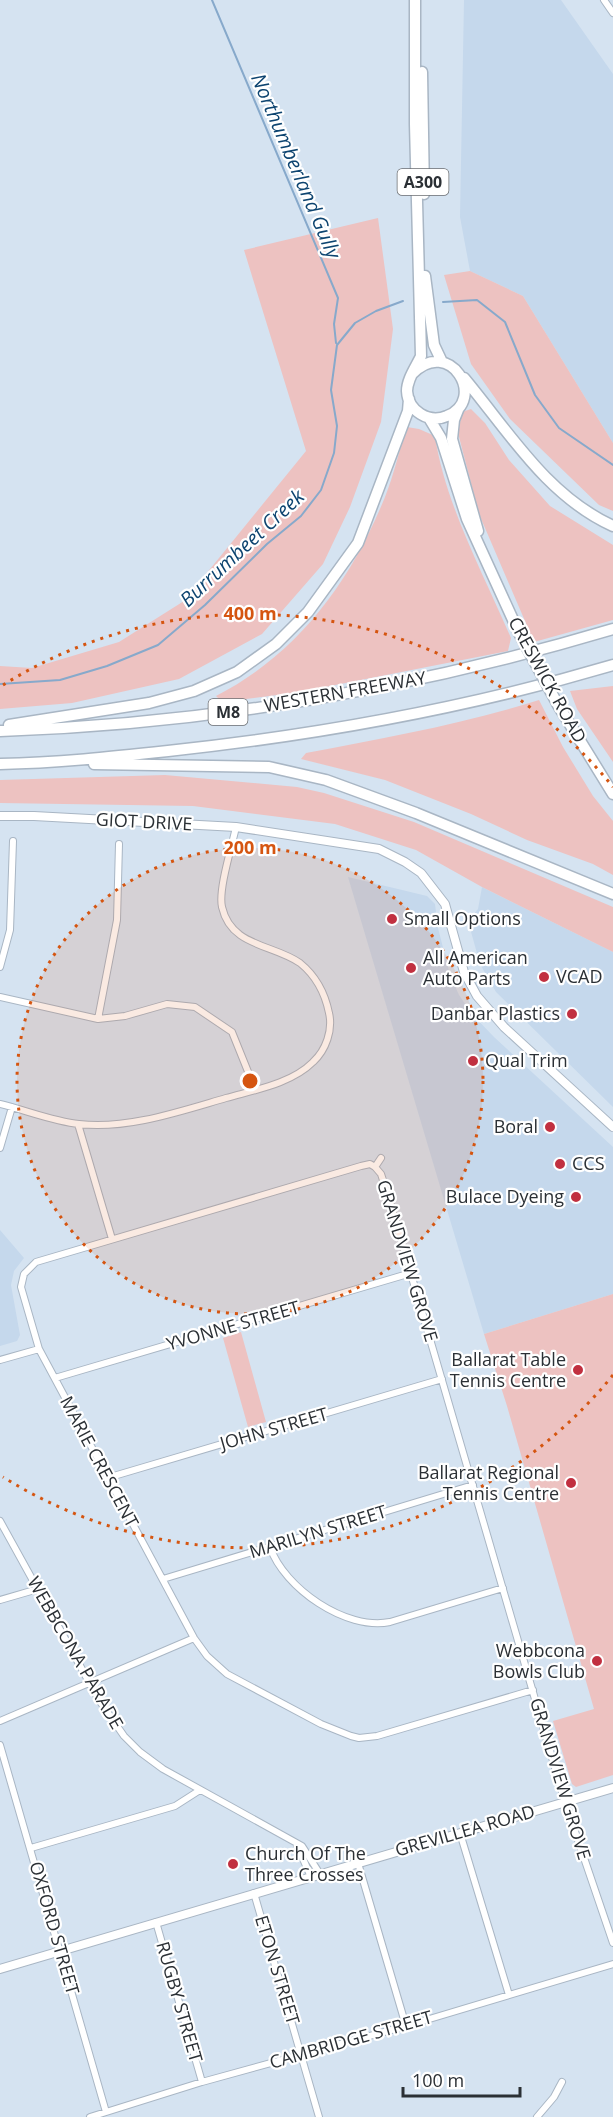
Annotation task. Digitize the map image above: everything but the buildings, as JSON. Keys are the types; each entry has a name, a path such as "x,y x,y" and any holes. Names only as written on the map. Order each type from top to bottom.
{"highway":[{"name":"A300","path":"415,0 421,45 425,277 434,345 442,362"},
{"name":"A300","path":"409,399 408,382 421,356 415,124 415,0"},
{"path":"412,374 427,363 442,362 453,367 529,460 564,496 613,526"},
{"path":"409,399 415,410 429,418 451,415 464,399 465,390 459,373"},
{"path":"0,726 149,703 194,691 237,672 276,644 308,612 358,543 408,411 409,399"},
{"name":"CRESWICK ROAD","path":"459,408 454,420 452,439 487,563"},
{"name":"CRESWICK ROAD","path":"429,418 441,438 467,519 519,633 558,705 613,794"},
{"name":"WESTERN FREEWAY","path":"0,730 62,729 166,721 300,702 453,673 613,629"},
{"name":"WESTERN FREEWAY","path":"0,764 46,764 307,734 377,722 551,683 613,665"},
{"path":"46,764 269,767 326,780 416,813 613,894"}],"street":[{"path":"604,0 613,13"},
{"name":"GIOT DRIVE","path":"0,816 236,827 379,849 405,862 421,873 445,904 464,972 477,996 504,1027 613,1127"},
{"path":"0,1104 78,1124 108,1124 160,1116 279,1082 299,1073 313,1062 324,1049 329,1036 330,1015 317,980 299,963 245,939 230,926 222,906 224,883 236,827"},
{"path":"0,967 10,930 13,841"},
{"path":"98,1019 117,920 119,844"},
{"path":"0,997 98,1019 125,1016 167,1004 195,1007 232,1032 255,1089"},
{"path":"0,1148 12,1107"},
{"path":"78,1124 112,1239"},
{"path":"375,1167 381,1158"},
{"name":"MARIE CRESCENT","path":"375,1167 370,1164 361,1166 42,1260 27,1269 22,1279 22,1289 39,1349 194,1638 207,1656 226,1674 339,1733 359,1738 377,1736 533,1690"},
{"name":"GRANDVIEW GROVE","path":"375,1167 382,1177 565,1802 613,1943"},
{"name":"YVONNE STREET","path":"55,1378 411,1274"},
{"path":"0,1360 39,1349"},
{"name":"JOHN STREET","path":"107,1478 442,1379"},
{"name":"MARILYN STREET","path":"163,1579 473,1485"},
{"name":"WEBBCONA PARADE","path":"0,1521 89,1684 108,1715 131,1744 163,1769 293,1841 316,1875"},
{"path":"270,1547 274,1560 292,1584 339,1614 366,1624 378,1625 390,1622 503,1588"},
{"path":"0,1600 38,1589"},
{"path":"0,1721 194,1638"},
{"name":"OXFORD STREET","path":"0,1745 106,2112"},
{"name":"GREVILLEA ROAD","path":"2,1967 613,1788"},
{"path":"31,1848 174,1806 200,1790"},
{"path":"460,1833 509,1995"},
{"path":"358,1863 406,2025"},
{"name":"ETON STREET","path":"254,1893 319,2117"},
{"name":"RUGBY STREET","path":"156,1922 202,2082"},
{"name":"CAMBRIDGE STREET","path":"90,2117 202,2082 613,1964"},
{"path":"537,2117 550,2103 562,2082"}],"shaded area":[{"path":"464,0 561,0 613,74 613,443 523,296 470,271 460,217"},
{"path":"378,218 393,329 381,422 350,507 323,564 262,634 179,679 72,703 0,709 0,666 32,668 119,642 184,601 306,451 244,250"},
{"path":"470,271 523,296 613,443 613,511 599,505 510,419 471,364 444,275"},
{"path":"471,409 485,423 509,460 550,506 613,545 613,620 534,642 479,514 458,433 462,412"},
{"path":"407,427 435,436 440,462 456,513 511,638 508,651 300,692 222,702 216,696 245,679 297,637 338,586 356,558 385,497"},
{"path":"613,686 613,762 577,709 570,691"},
{"path":"539,700 563,747 593,796 613,821 613,875 593,864 527,840 471,814 385,780 301,759 306,753 452,723"},
{"path":"165,775 297,787 324,793 414,822 613,907 613,952 482,887 416,850 335,824 193,806 0,803 0,780"},
{"path":"348,877 427,896 435,904 438,928 450,975 459,995 472,1014 613,1147 613,1294 484,1334"},
{"path":"482,887 613,952 613,1107 496,992 480,964 468,921 478,909"},
{"path":"0,1230 24,1258 14,1271 11,1285 20,1335 17,1341 0,1346"},
{"path":"613,1294 613,1775 576,1787 572,1784 553,1721 594,1709 507,1406 484,1334"},
{"path":"241,1332 266,1422 248,1427 223,1338"}],"waterway":[{"name":"Northumberland Gully","path":"212,0 338,298 334,324 336,343"},
{"name":"Burrumbeet Creek","path":"443,302 477,300 505,322 535,395 559,428 613,465"},
{"name":"Burrumbeet Creek","path":"0,684 60,680 107,666 158,645 205,605 267,544 301,516 321,490 334,453 337,426 331,390 337,345 355,323 376,311 403,301"}],"place":[{"name":"Small Options","path":"392,919"},
{"name":"All American Auto Parts","path":"411,968"},
{"name":"VCAD","path":"544,977"},
{"name":"Danbar Plastics","path":"572,1014"},
{"name":"Qual Trim","path":"473,1061"},
{"name":"Boral","path":"550,1127"},
{"name":"CCS","path":"560,1164"},
{"name":"Bulace Dyeing","path":"576,1197"},
{"name":"Ballarat Table Tennis Centre","path":"578,1370"},
{"name":"Ballarat Regional Tennis Centre","path":"571,1483"},
{"name":"Webbcona Bowls Club","path":"597,1661"},
{"name":"Church Of The Three Crosses","path":"233,1864"}]}
